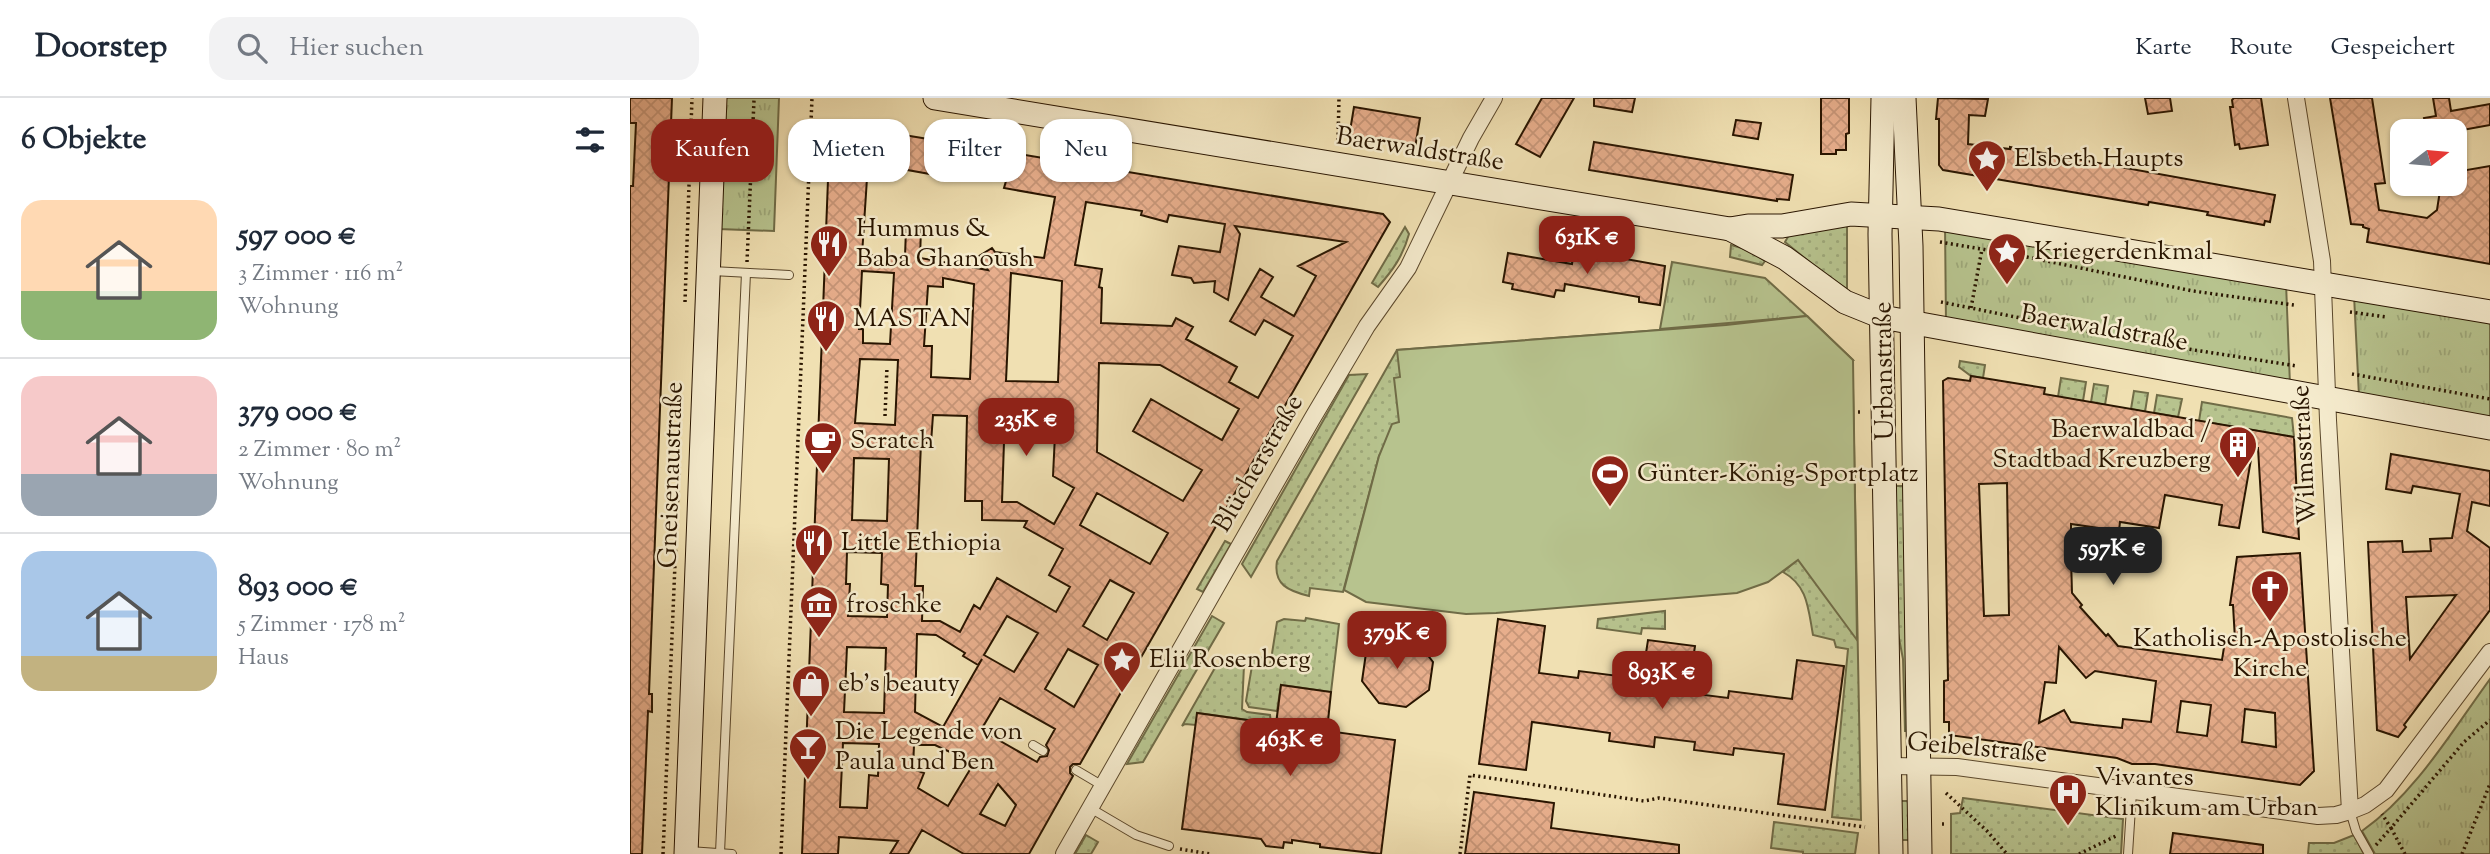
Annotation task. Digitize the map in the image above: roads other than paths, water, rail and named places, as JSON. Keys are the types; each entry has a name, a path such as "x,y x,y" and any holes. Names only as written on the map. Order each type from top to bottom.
{"street":[{"name":"Gneisenaustraße","path":"678,853 715,98"},
{"name":"Baerwaldstraße","path":"935,98 1730,229 1785,258 1845,302 1882,317 2490,428"},
{"name":"Blücherstraße","path":"1064,854 1312,419 1378,309 1408,268 1471,138 1494,98"},
{"name":"Urbanstraße","path":"1882,98 1894,132 1909,216 1913,324 1899,470 1890,766 1906,850"},
{"name":"Urbanstraße","path":"1904,98 1894,132 1881,214 1882,317 1899,470 1919,765 1906,850"},
{"name":"Wilmsstraße","path":"2296,98 2320,247 2350,811"},
{"name":"Baerwaldstraße","path":"1730,229 1782,226 1852,214 1909,216 2490,312"},
{"path":"2350,811 2375,799 2394,782 2490,652"},
{"name":"Geibelstraße","path":"1890,766 1957,767 2318,816 2350,811"}],"lane":[{"path":"708,271 789,275"},
{"path":"720,853 746,273"},
{"path":"1033,745 1043,751"},
{"path":"1076,770 1103,786"},
{"path":"2128,854 2132,792"},
{"path":"1090,808 1136,835 1169,846"},
{"path":"2350,811 2356,831 2369,853"},
{"path":"678,853 732,854"}],"place":[{"name":"Elsbeth Haupts","path":"1987,193"},
{"name":"Hummus & Baba Ghanoush","path":"829,278"},
{"name":"Kriegerdenkmal","path":"2007,286"},
{"name":"MASTAN","path":"826,353"},
{"name":"Scratch","path":"823,475"},
{"name":"Baerwaldbad / Stadtbad Kreuzberg","path":"2238,479"},
{"name":"Günter-König-Sportplatz","path":"1610,508"},
{"name":"Little Ethiopia","path":"814,577"},
{"name":"Katholisch-Apostolische Kirche","path":"2270,623"},
{"name":"froschke","path":"819,639"},
{"name":"Elii Rosenberg","path":"1122,694"},
{"name":"eb's beauty","path":"811,718"},
{"name":"Die Legende von Paula und Ben","path":"808,781"},
{"name":"Vivantes Klinikum am Urban","path":"2068,827"}]}
